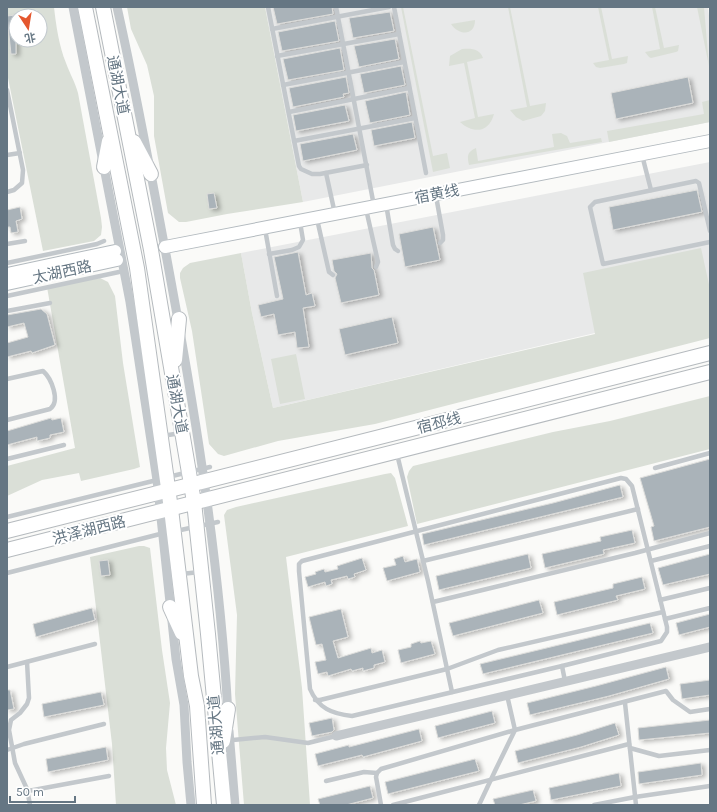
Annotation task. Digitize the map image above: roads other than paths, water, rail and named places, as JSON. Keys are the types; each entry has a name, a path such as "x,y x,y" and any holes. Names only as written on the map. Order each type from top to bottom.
{"main road":[{"name":"通湖大道","path":"85,7 137,268 160,436 162,485 168,532 179,574 191,676 197,706 204,805"},
{"name":"通湖大道","path":"105,12 150,250 182,433 199,475 200,501 208,524 202,572 224,805"},
{"path":"127,128 151,174"},
{"path":"104,167 110,132"},
{"name":"宿黄线","path":"165,248 264,227 710,140"},
{"name":"太湖西路","path":"7,274 117,261"},
{"name":"太湖西路","path":"7,284 117,261"},
{"path":"173,379 179,319"},
{"name":"宿邳线","path":"162,485 199,475 378,438 710,353"},
{"name":"宿邳线","path":"165,510 710,372"},
{"name":"洪泽湖西路","path":"7,531 162,485"},
{"name":"洪泽湖西路","path":"7,550 165,510"},
{"path":"170,606 187,644"},
{"path":"220,765 228,709"}],"street":[{"path":"73,7 130,302 162,485"},
{"path":"117,7 128,56 179,319 199,475"},
{"path":"208,524 216,566 225,659 234,805"},
{"path":"168,532 170,606 176,660 184,705 191,805"},
{"path":"336,736 710,647"}],"lane":[{"path":"268,7 294,141 301,169 312,174 326,173 367,165"},
{"path":"336,7 375,206 378,262 376,267"},
{"path":"272,29 389,7"},
{"path":"394,7 426,173"},
{"path":"278,56 399,34"},
{"path":"283,84 404,62"},
{"path":"289,112 410,88"},
{"path":"7,90 23,170 22,183 14,190 7,192"},
{"path":"294,141 415,118"},
{"path":"7,155 20,153"},
{"path":"642,154 651,190"},
{"path":"326,173 335,214"},
{"path":"710,231 700,182 696,181 594,202 590,207 603,264 710,242"},
{"path":"435,194 444,235 443,240 440,243"},
{"path":"375,206 395,249 398,251"},
{"path":"317,217 329,272 333,276"},
{"path":"269,254 292,250 299,247 303,240 299,221"},
{"path":"264,227 277,296"},
{"path":"7,244 25,240"},
{"path":"7,263 97,244 104,241"},
{"path":"7,296 117,261"},
{"path":"7,312 50,303"},
{"path":"7,379 43,371 50,380 55,402 54,406 50,409 7,420"},
{"path":"160,436 182,433"},
{"path":"7,459 64,444"},
{"path":"396,451 452,692"},
{"path":"655,468 710,453"},
{"path":"621,478 626,478 632,486 667,632 661,641 352,716 330,711 315,700 310,689 298,570 299,564 308,559 415,531 621,478"},
{"path":"7,517 162,485"},
{"path":"423,562 638,509"},
{"path":"7,573 168,532 208,524"},
{"path":"432,602 635,553 710,533"},
{"path":"651,561 710,546"},
{"path":"179,574 202,572"},
{"path":"660,600 710,588"},
{"path":"665,619 710,608"},
{"path":"315,700 447,669 498,650 663,612"},
{"path":"7,667 95,644"},
{"path":"26,662 29,698 27,704 9,724 9,749 28,791 30,805"},
{"path":"562,666 566,681"},
{"path":"381,805 376,777 377,773 381,769 515,730 666,691 673,700 690,712 710,709"},
{"path":"479,805 515,730 507,695"},
{"path":"625,702 636,805"},
{"path":"9,749 104,724"},
{"path":"233,740 265,737 308,743 336,736"},
{"path":"393,805 630,746 659,756 710,750"},
{"path":"326,781 364,772 377,773"},
{"path":"28,791 109,776"},
{"path":"594,805 635,796 710,786"}]}
